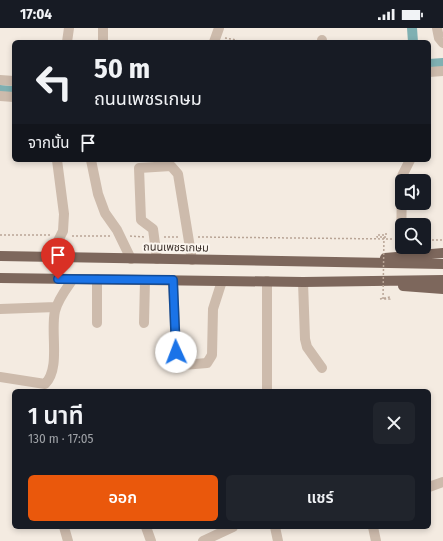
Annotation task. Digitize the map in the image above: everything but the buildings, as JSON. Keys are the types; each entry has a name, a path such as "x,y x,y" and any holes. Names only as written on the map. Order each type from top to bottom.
{"main road":[{"name":"ถนนเพชรเกษม","path":"352,263 402,256 443,253"},
{"name":"ถนนเพชรเกษม","path":"0,256 443,264"},
{"path":"0,278 303,282 443,280"},
{"path":"352,282 443,289"}],"street":[{"path":"67,40 69,28"},
{"path":"103,28 103,40"},
{"path":"437,28 439,38 443,43"},
{"path":"431,72 443,71"},
{"path":"0,80 12,81"},
{"path":"0,96 12,97"},
{"path":"50,257 63,231 64,214 57,162"},
{"path":"91,162 98,194 105,213 120,236 131,259"},
{"path":"402,218 402,176 409,162"},
{"path":"157,259 153,229 141,220 139,164 172,166 176,170 178,174 192,260"},
{"path":"0,377 45,384 50,379 53,369 54,313 56,306 73,279"},
{"path":"97,279 97,323"},
{"path":"144,323 145,280"},
{"path":"173,280 176,352 178,361 183,366 207,363 212,355 213,309 222,281"},
{"path":"267,281 267,389"},
{"path":"303,282 305,339 307,347 322,368"},
{"path":"0,309 56,306"},
{"path":"431,486 443,482"},
{"path":"65,529 68,541"},
{"path":"147,529 151,541"},
{"path":"203,541 230,529"},
{"path":"275,529 278,541"},
{"path":"373,529 376,541"}],"path":[{"path":"217,36 237,40"},
{"path":"380,299 385,298 390,297 390,299 383,299 383,292 383,277 384,270 384,256 384,249 384,242 384,234 377,234 377,237 382,237 386,237 386,233"},
{"path":"0,235 395,239"},
{"path":"431,240 443,240"}],"waterway":[{"path":"412,28 413,40"},
{"path":"431,64 443,63"},
{"path":"0,90 12,91"}],"route":[{"path":"58,279 173,280 176,352"}]}
